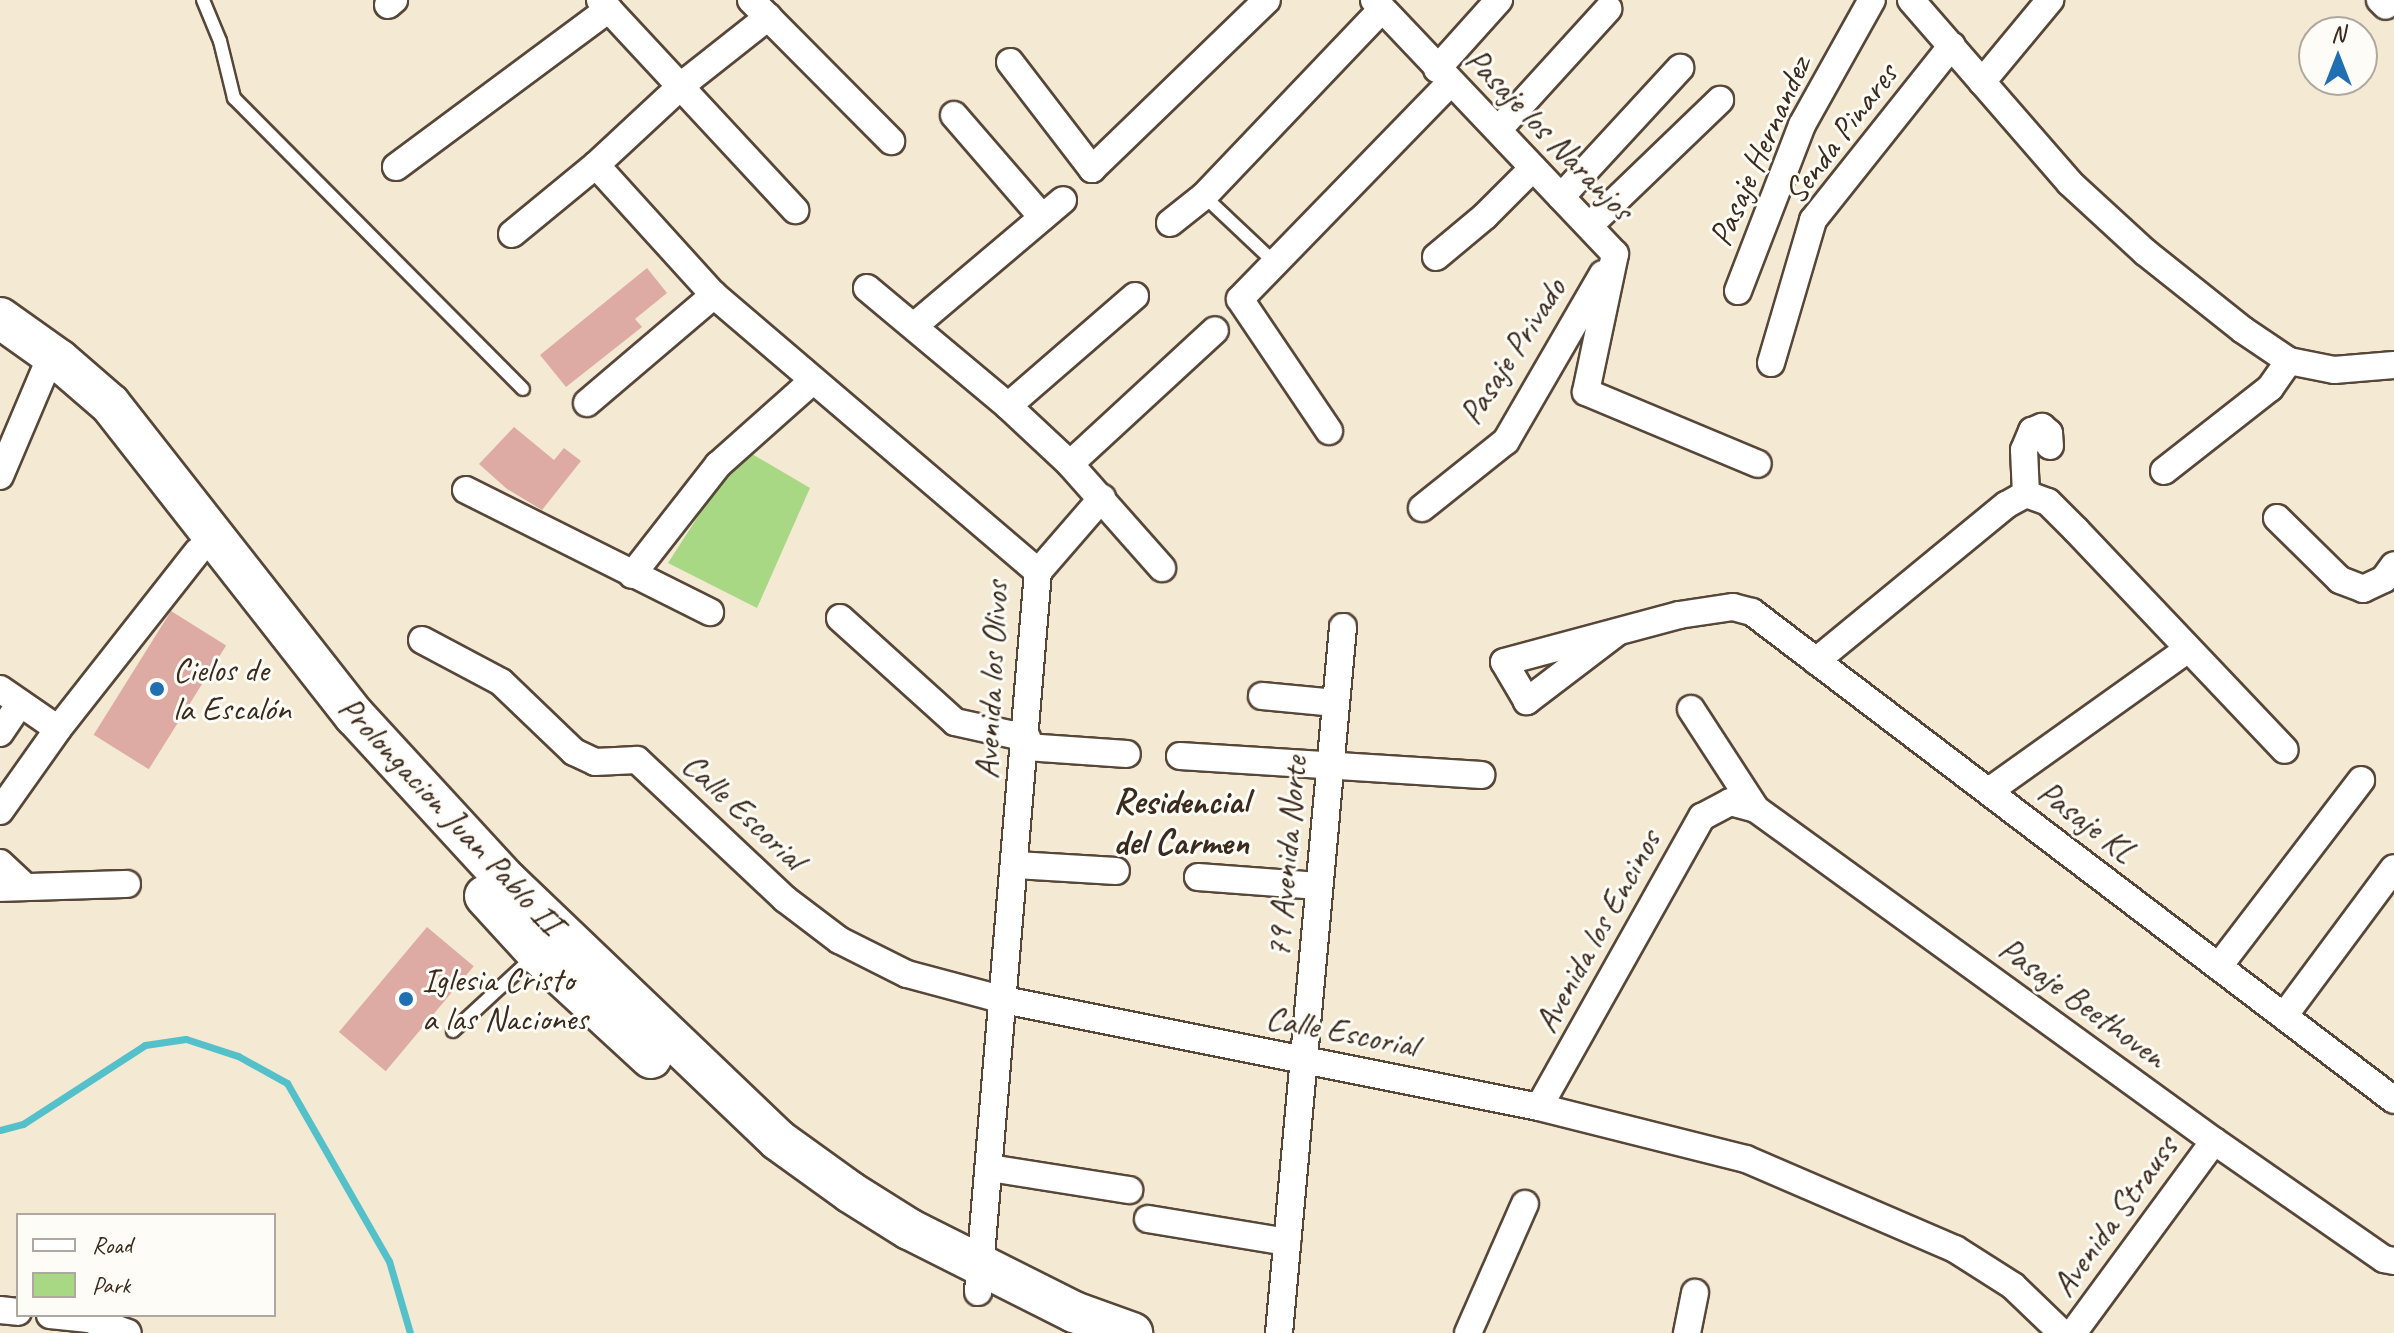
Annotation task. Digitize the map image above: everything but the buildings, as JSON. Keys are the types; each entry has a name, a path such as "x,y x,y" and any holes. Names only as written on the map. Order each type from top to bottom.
{"main road":[{"name":"Prolongacion Juan Pablo II","path":"0,318 46,350 110,404 355,716 558,933 792,1152 980,1280 1070,1333"},
{"name":"Prolongacion Juan Pablo II","path":"0,342 45,370 87,409 365,764 537,953 753,1153 847,1221 980,1280 1132,1333"}],"street":[{"path":"1010,62 1092,169 1267,0"},
{"path":"1329,431 1240,299 1444,76 1499,0"},
{"name":"Pasaje Hernandez","path":"1738,291 1802,125 1872,0"},
{"path":"1911,0 2070,183 2145,252 2289,361 2334,370 2394,365"},
{"path":"1982,82 2050,0"},
{"path":"396,167 604,4 795,210"},
{"path":"1170,223 1204,196 1378,4"},
{"name":"Pasaje los Naranjos","path":"1378,4 1615,254 1586,392 1758,464"},
{"path":"512,234 596,165 759,8 891,141"},
{"path":"1498,130 1608,9"},
{"name":"Senda Pinares","path":"1771,363 1813,220 1952,45"},
{"path":"1561,197 1680,68"},
{"path":"1589,226 1720,100"},
{"path":"954,115 1042,217"},
{"name":"Avenida los Olivos","path":"596,165 714,295 811,382 1038,572 980,1280"},
{"path":"1436,257 1485,216 1533,168"},
{"path":"914,326 1063,200"},
{"name":"Pasaje Privado","path":"1422,508 1506,441 1615,254"},
{"path":"867,288 1008,406 1070,464 1162,568"},
{"path":"587,403 714,295"},
{"path":"1008,406 1135,296"},
{"path":"1070,464 1215,330"},
{"path":"2164,471 2270,388 2289,361"},
{"path":"0,476 45,370"},
{"path":"632,575 718,465 811,382"},
{"path":"2026,494 2024,450 2032,431 2042,427 2049,433 2050,446"},
{"path":"466,490 710,612"},
{"path":"1816,661 2006,505 2026,494 2048,502 2285,750"},
{"path":"1038,572 1102,498"},
{"path":"2277,518 2340,580 2363,589 2384,579 2394,565"},
{"path":"0,811 58,729 198,551"},
{"name":"Pasaje KL","path":"1615,634 1646,622 1733,607 1752,612 2394,1100"},
{"path":"840,618 955,722 1026,743 1127,754"},
{"name":"79 Avenida Norte","path":"1279,1333 1343,627"},
{"name":"Calle Escorial","path":"422,640 501,682 574,752 595,762 637,760 785,899 839,940 907,974 1004,1000 1539,1107 1746,1159 1955,1249 2013,1286 2062,1333"},
{"path":"1989,791 2187,650"},
{"path":"0,733 10,696 58,729"},
{"path":"1262,696 1336,703"},
{"path":"1691,709 1756,809"},
{"path":"1180,756 1481,775"},
{"path":"2219,966 2361,780"},
{"name":"Pasaje Beethoven","path":"1730,802 1756,809 2214,1141 2384,1259 2394,1261"},
{"name":"Avenida los Encinos","path":"1539,1107 1702,817 1730,802"},
{"path":"0,863 13,887 127,884"},
{"path":"1016,865 1116,871"},
{"path":"2284,1016 2394,868"},
{"path":"1198,877 1319,886"},
{"name":"Avenida Strauss","path":"2073,1333 2214,1141"},
{"path":"990,1168 1129,1190"},
{"path":"1468,1333 1525,1204"},
{"path":"1148,1219 1287,1242"},
{"path":"1687,1333 1695,1293"},
{"path":"70,1317 89,1319 128,1333"}],"lane":[{"path":"203,0 220,41 234,98 523,389"},
{"path":"1204,196 1275,263"},
{"path":"453,1031 537,953"}],"green space":[{"path":"742,448 810,488 757,608 668,563"}],"waterway":[{"path":"0,1130 23,1124 145,1045 186,1039 238,1056 287,1083 389,1261 410,1333"}],"place":[{"name":"Cielos de la Escalón","path":"157,689"},
{"name":"Iglesia Cristo a las Naciones","path":"406,999"}],"district":[{"name":"Residencial del Carmen","path":"1181,822"}]}
